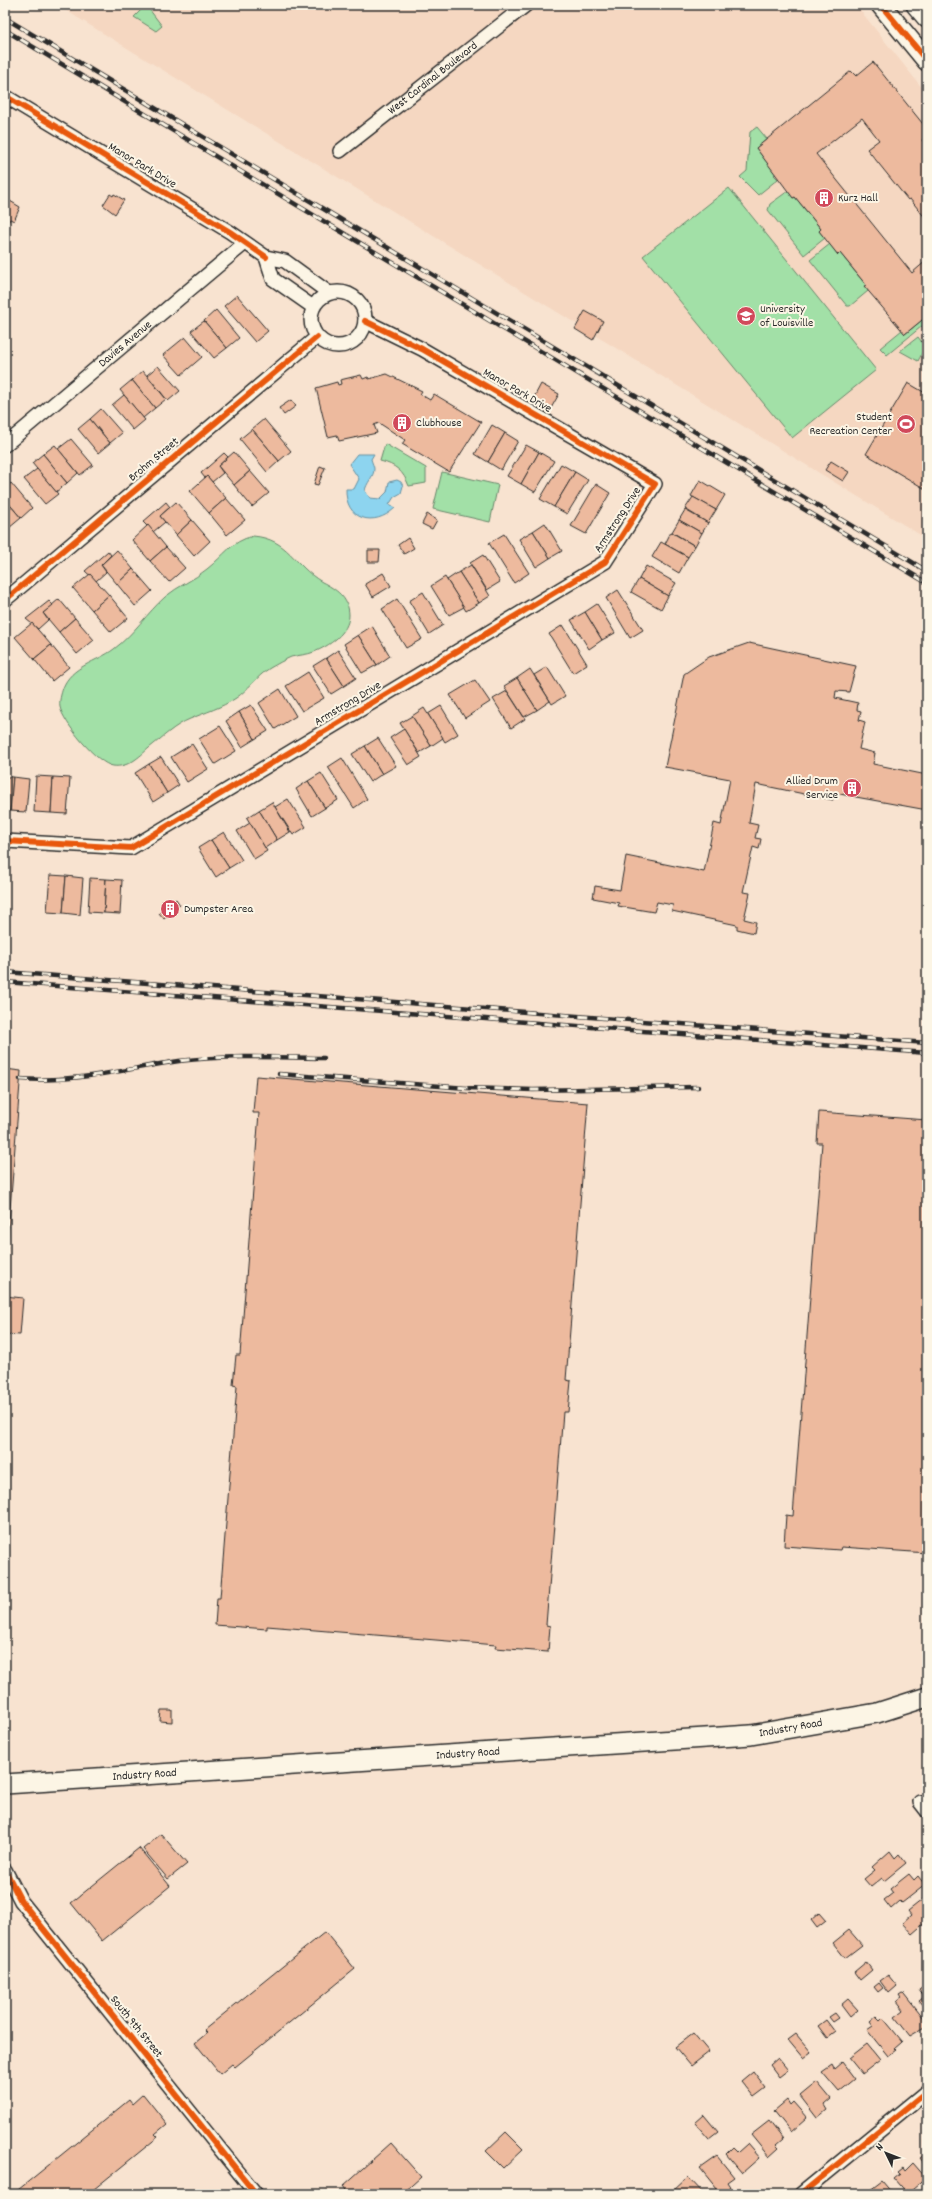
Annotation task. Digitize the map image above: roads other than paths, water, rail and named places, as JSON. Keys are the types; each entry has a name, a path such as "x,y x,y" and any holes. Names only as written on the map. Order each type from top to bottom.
{"main road":[{"path":"882,5 927,61"},
{"path":"916,5 927,18"},
{"name":"Industry Road","path":"5,1784 751,1734 877,1713 927,1697"}],"street":[{"name":"West Cardinal Boulevard","path":"340,151 526,5"},
{"name":"Manor Park Drive","path":"5,96 245,242 266,257 285,261 329,294"},
{"name":"Davies Avenue","path":"5,445 245,242"},
{"path":"266,257 273,279 313,307"},
{"path":"340,292 350,295 358,302 364,311 365,322 362,332 355,340 346,345 335,347 325,344 317,337 312,328 310,317 313,307 320,298 329,294 340,292"},
{"name":"Manor Park Drive","path":"365,322 422,349 655,484"},
{"name":"Brohm Street","path":"5,600 317,337"},
{"name":"Armstrong Drive","path":"5,841 131,848 605,562 655,484"},
{"name":"South 9th Street","path":"5,1870 21,1901 256,2194"},
{"path":"802,2194 927,2091"}],"water":[{"path":"357,454 374,454 371,459 374,472 365,491 370,498 380,499 387,492 389,482 397,480 401,482 403,486 401,493 394,497 389,505 395,508 378,518 362,518 350,508 347,500 346,489 354,489 359,479 349,464"}],"railway":[{"path":"5,18 927,571"},
{"path":"5,30 927,583"},
{"path":"5,972 927,1043"},
{"path":"5,982 927,1053"},
{"path":"20,1079 40,1080 80,1077 197,1059 252,1057 324,1058"},
{"path":"279,1074 467,1088 533,1090 698,1087"}],"place":[{"name":"Kurz Hall","path":"824,198"},
{"name":"University of Louisville","path":"746,316"},
{"name":"Clubhouse","path":"402,423"},
{"name":"Student Recreation Center","path":"906,424"},
{"name":"Allied Drum Service","path":"852,788"},
{"name":"Dumpster Area","path":"170,909"}]}
